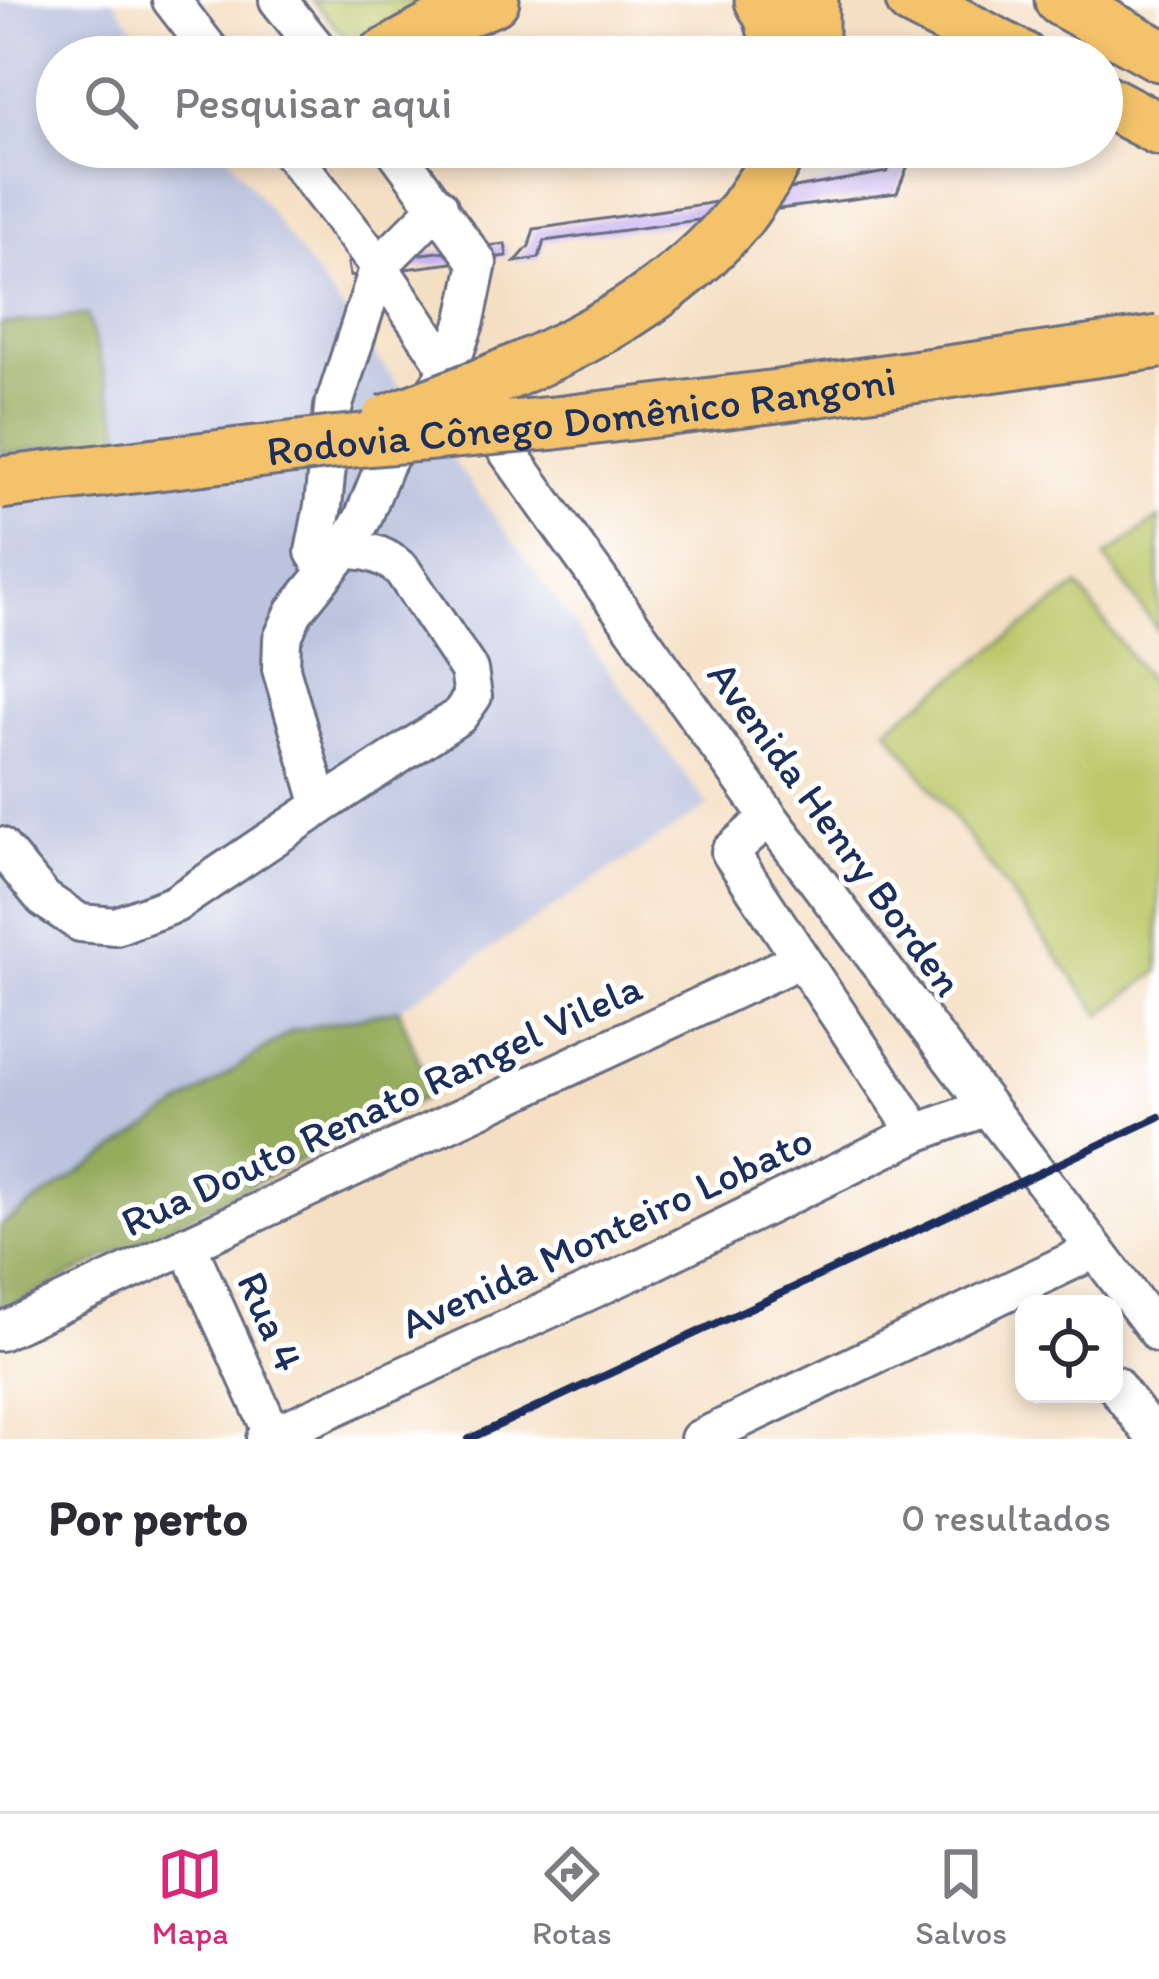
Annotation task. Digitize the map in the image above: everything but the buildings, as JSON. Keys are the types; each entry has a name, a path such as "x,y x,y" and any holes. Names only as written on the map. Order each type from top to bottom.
{"highway":[{"path":"420,36 493,0"},
{"path":"761,0 775,36"},
{"path":"812,0 812,36"},
{"path":"911,0 980,36"},
{"path":"1061,0 1159,56"},
{"path":"1123,110 1159,129"},
{"path":"331,443 521,370 639,304 692,264 735,221 766,168"},
{"name":"Rodovia Cônego Domênico Rangoni","path":"0,483 734,402 1159,342"}],"street":[{"path":"171,0 199,36"},
{"path":"278,0 307,36"},
{"name":"Avenida Henry Borden","path":"302,168 379,266 769,817 1159,1334"},
{"path":"322,806 280,669 282,640 328,558 363,518 385,464 449,370 478,263 410,168"},
{"path":"328,558 323,506 333,408 379,266 439,206"},
{"path":"0,846 44,899 80,922 116,926 175,904 459,716 472,695 469,670 402,570 373,552 328,558"},
{"path":"769,817 730,852 917,1133"},
{"name":"Rua Douto Renato Rangel Vilela","path":"0,1332 801,959"},
{"name":"Avenida Monteiro Lobato","path":"269,1437 640,1268 917,1133 987,1107"},
{"name":"Rua 4","path":"187,1244 269,1437"},
{"path":"699,1439 1044,1292 1095,1250"},
{"path":"1123,1396 1156,1439"}],"shaded area":[{"path":"0,0 113,0 140,36 36,36 36,168 237,168 708,806 399,1009 292,1031 0,1226 0,454 122,436 87,315 0,324"}],"green space":[{"path":"312,0 448,0 380,36 344,36"},
{"path":"87,315 123,437 0,454 0,324"},
{"path":"1159,518 1159,632 1105,557"},
{"path":"1078,586 1159,695 1159,971 1101,1015 887,728"},
{"path":"399,1009 432,1094 0,1311 0,1226 292,1031"}],"railway":[{"path":"469,1439 1159,1117"}]}
